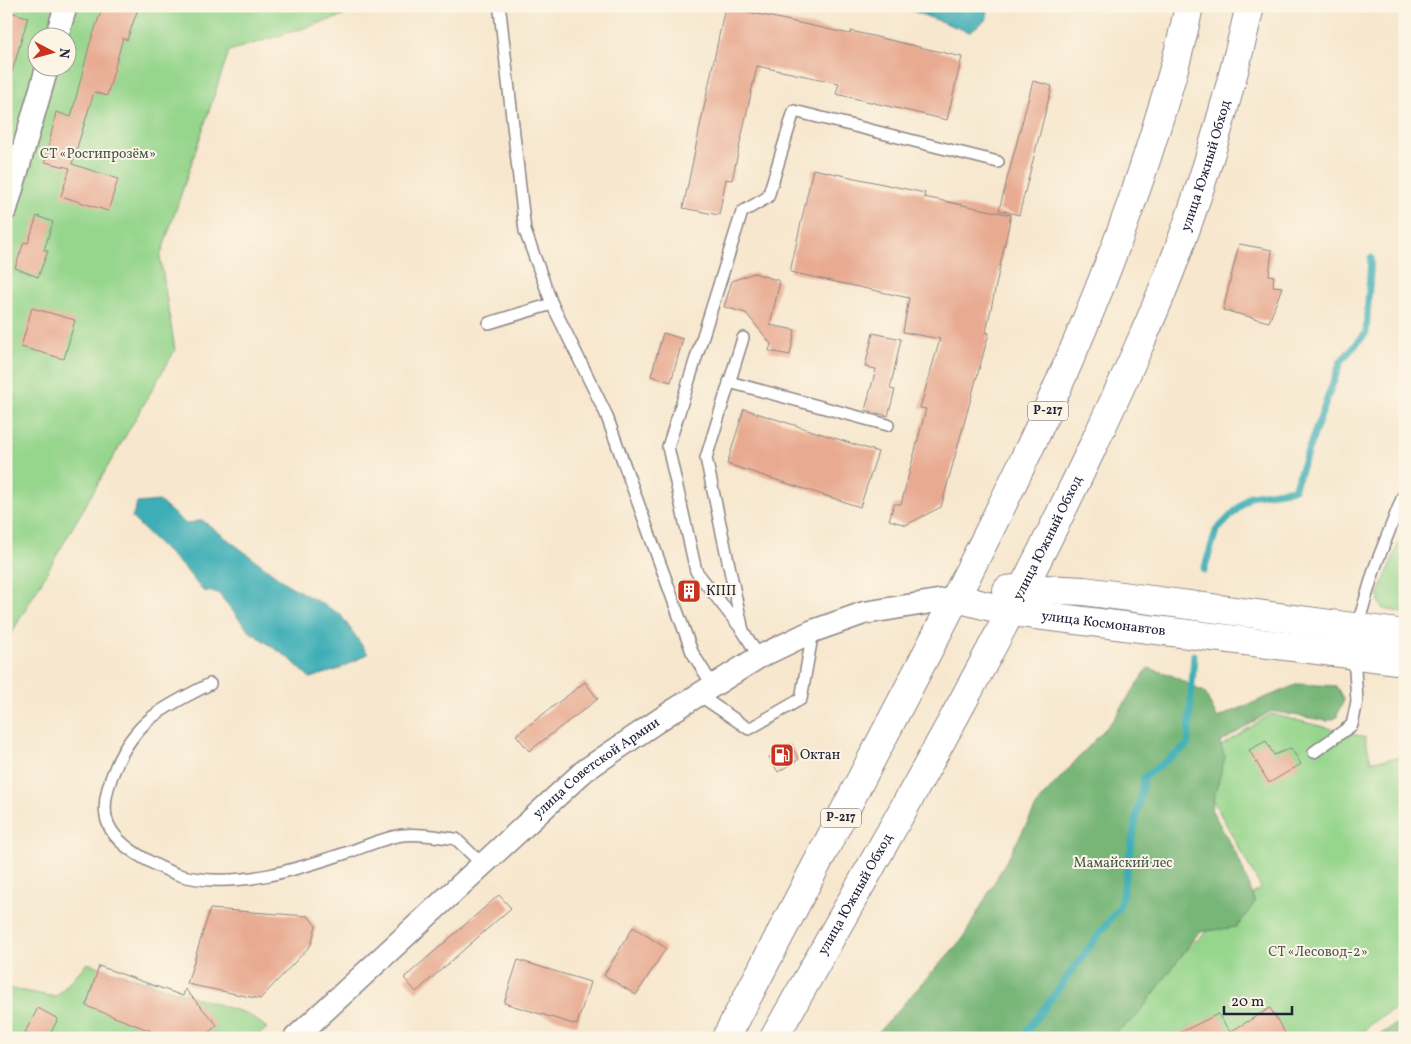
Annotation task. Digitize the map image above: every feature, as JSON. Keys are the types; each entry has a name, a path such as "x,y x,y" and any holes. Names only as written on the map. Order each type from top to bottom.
{"main road":[{"name":"Р-217","path":"726,1038 1025,462 1097,298 1127,219 1166,98 1189,6"},
{"name":"улица Южный Обход","path":"774,1038 1011,612 1063,510 1127,374 1178,250 1226,104 1250,6"},
{"name":"улица Космонавтов","path":"956,598 1023,588 1084,591 1355,640 1405,661"},
{"name":"улица Космонавтов","path":"956,598 1011,612 1355,640 1405,634"}],"street":[{"path":"59,28 66,6"},
{"path":"6,209 45,78"},
{"name":"улица Советской Армии","path":"295,1038 584,771 759,657 813,631 864,613 956,598"}],"lane":[{"path":"500,11 525,231 552,304 606,414 706,690 749,729 801,700 813,631"},
{"path":"759,657 743,630 696,571 668,447 742,212 768,197 794,111 998,162"},
{"path":"489,323 552,304"},
{"path":"743,338 706,458 743,630"},
{"path":"730,382 888,424"},
{"path":"1314,752 1352,725 1356,702 1355,640 1375,567 1404,494"},
{"path":"210,684 182,698 150,719 122,750 107,785 104,809 111,832 125,848 154,864 185,877 210,880 246,878 303,867 404,835 456,838 482,864"}],"green space":[{"name":"СТ «Росгипрозём»","path":"6,6 346,6 343,16 229,51 160,257 175,350 6,643"},
{"path":"1405,528 1405,613 1383,609 1379,602 1379,593"},
{"name":"Мамайский лес","path":"1148,668 1169,674 1205,693 1217,718 1298,684 1336,686 1344,700 1336,718 1327,721 1271,711 1220,743 1225,757 1211,809 1238,857 1255,902 1237,927 1199,932 1137,1016 1108,1038 873,1038 964,937 1040,800 1114,719"},
{"name":"СТ «Лесовод-2»","path":"1271,714 1365,737 1371,761 1405,757 1405,1002 1371,1024 1359,1038 1062,1038 1180,956 1220,919 1261,888 1193,764"},
{"path":"87,963 248,1014 267,1028 255,1038 6,1038 6,988 56,997"},
{"path":"1405,1018 1405,1038 1375,1038"}],"water":[{"path":"899,6 987,6 987,19 969,32"},
{"path":"159,501 186,524 202,520 287,584 340,614 368,654 337,670 310,678 289,658 249,631 218,593 203,591 186,570 132,518 137,503"}],"building":[{"path":"103,6 139,6 127,40 123,38 107,96 94,92 72,164 118,179 108,211 61,196 70,168 45,162 56,112 71,117 90,43"},
{"path":"725,7 850,34 851,31 962,57 947,120 836,94 839,83 757,66 732,180 726,179 719,215 683,208"},
{"path":"6,11 28,17 11,76 6,75"},
{"path":"1033,81 1052,86 1019,215 999,210"},
{"path":"813,169 925,193 924,197 1011,215 986,332 989,333 941,507 906,525 889,520 894,504 901,504 926,409 920,408 940,339 903,332 909,298 790,272"},
{"path":"37,216 53,222 44,250 48,251 38,277 15,268 24,242 28,243"},
{"path":"1239,244 1272,250 1269,275 1274,276 1273,286 1282,287 1269,322 1223,310"},
{"path":"754,273 780,281 770,325 795,330 790,355 769,351 771,344 746,313 724,307 732,281"},
{"path":"32,308 75,320 64,359 21,347"},
{"path":"663,333 683,339 671,382 651,376"},
{"path":"873,333 901,339 890,389 895,390 888,416 865,410 876,369 865,367"},
{"path":"744,409 878,452 860,507 727,464"},
{"path":"585,682 598,699 529,751 516,735"},
{"path":"1266,741 1274,755 1291,748 1301,764 1269,783 1249,750"},
{"path":"790,744 799,759 778,772 769,757"},
{"path":"499,895 511,908 416,992 404,978"},
{"path":"210,909 308,916 316,926 311,945 260,999 187,984"},
{"path":"633,927 666,948 636,995 604,975"},
{"path":"518,960 590,982 577,1025 504,1003"},
{"path":"99,966 183,996 185,989 217,1025 203,1038 157,1038 151,1031 86,1006"},
{"path":"38,1008 58,1019 48,1038 34,1038 25,1032"},
{"path":"1270,1008 1288,1038 1169,1038 1218,1014 1230,1032"}],"waterway":[{"path":"1204,570 1216,531 1250,496 1294,489 1341,361 1366,333 1371,258"},
{"path":"1024,1038 1027,1031 1120,906 1144,777 1188,745 1194,655"}],"place":[{"name":"КПП","path":"689,591"},
{"name":"Октан","path":"782,755"}]}
